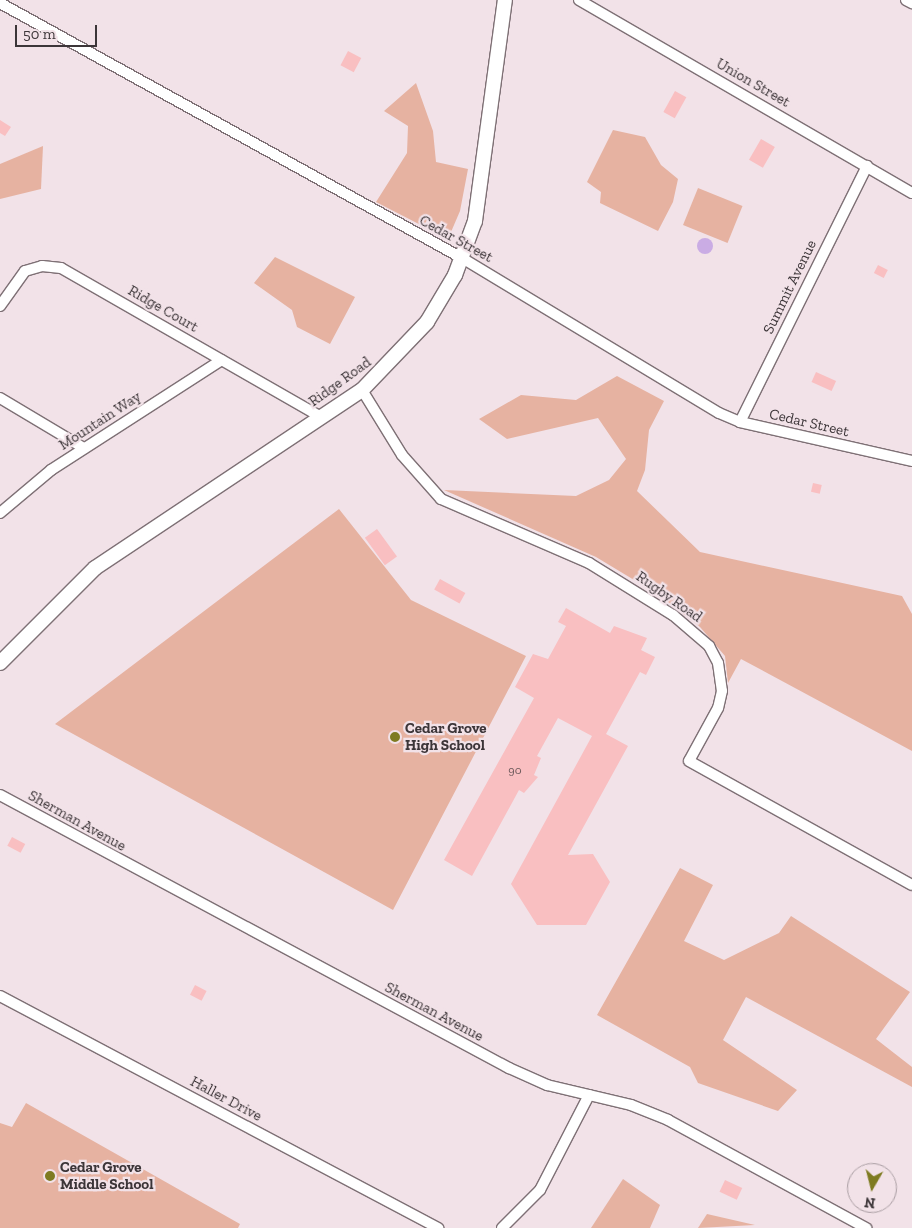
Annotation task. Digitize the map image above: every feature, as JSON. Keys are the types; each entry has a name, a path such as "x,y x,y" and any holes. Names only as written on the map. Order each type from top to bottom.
{"main road":[{"name":"Ridge Road","path":"0,663 110,556 362,390 416,337 462,258 484,182 505,0"}],"street":[{"name":"Union Street","path":"579,0 912,193"},
{"path":"906,0 912,3"},
{"name":"Cedar Street","path":"1,6 462,258 740,422 912,461"},
{"name":"Summit Avenue","path":"740,422 867,166"},
{"name":"Ridge Court","path":"0,306 20,275 36,266 55,266 321,417"},
{"name":"Mountain Way","path":"0,513 29,486 84,448 222,360"},
{"name":"Rugby Road","path":"362,390 402,455 441,499 588,563 673,615 709,646 718,663 722,691 718,708 689,761 912,885"},
{"path":"0,398 84,448"},
{"name":"Sherman Avenue","path":"0,795 509,1068 589,1095 630,1105 668,1120 866,1228"},
{"name":"Haller Drive","path":"0,996 438,1228"},
{"path":"502,1228 540,1190 589,1095"}],"shaded area":[{"path":"416,83 433,131 436,162 468,169 460,211 448,239 376,202 407,153 408,126 384,111"},
{"path":"613,130 645,137 661,165 678,179 673,202 658,231 600,203 601,192 587,182"},
{"path":"43,146 41,189 0,199 0,164"},
{"path":"698,188 743,206 728,243 683,225"},
{"path":"705,238 711,240 713,246 711,252 705,254 699,252 697,246 699,240"},
{"path":"275,257 355,297 330,344 297,327 292,310 254,283"},
{"path":"617,376 664,401 649,430 645,470 637,491 700,552 902,596 912,614 912,751 741,659 728,683 725,656 700,627 659,595 596,557 444,490 576,496 609,480 626,459 598,418 507,439 479,419 521,395 576,400"},
{"path":"339,509 411,600 526,656 393,910 55,724"},
{"path":"680,868 713,885 684,941 724,960 779,933 791,916 910,992 876,1039 912,1067 912,1087 746,997 723,1040 797,1090 778,1111 698,1083 690,1067 597,1015"},
{"name":"Cedar Grove Middle School","path":"26,1103 240,1224 238,1228 0,1228 0,1123 12,1127"},
{"path":"623,1179 660,1205 650,1228 591,1228"},
{"path":"707,1214 755,1225 698,1228"}],"building":[{"path":"348,51 361,58 354,72 340,65"},
{"path":"675,91 686,97 675,118 663,112"},
{"path":"0,120 11,127 5,136 0,133"},
{"path":"761,139 775,147 763,168 749,160"},
{"path":"878,265 888,270 884,278 874,273"},
{"path":"816,372 836,381 832,391 812,382"},
{"path":"813,483 822,485 820,494 811,492"},
{"path":"377,529 397,557 385,565 365,538"},
{"path":"440,579 465,593 460,604 434,589"},
{"name":"Cedar Grove High School","path":"566,608 610,633 614,626 647,638 641,650 655,657 646,675 640,672 606,734 628,746 568,855 593,854 610,882 586,925 537,925 511,884 592,736 558,718 537,756 541,758 534,775 538,777 524,793 519,790 472,876 444,860 534,698 515,687 533,654 548,659 566,626 558,622"},
{"path":"12,837 25,844 21,853 7,846"},
{"path":"195,985 207,991 202,1001 190,995"},
{"path":"725,1180 742,1188 737,1200 720,1192"}],"place":[{"name":"Cedar Grove High School","path":"395,737"},
{"name":"Cedar Grove Middle School","path":"50,1176"}]}
